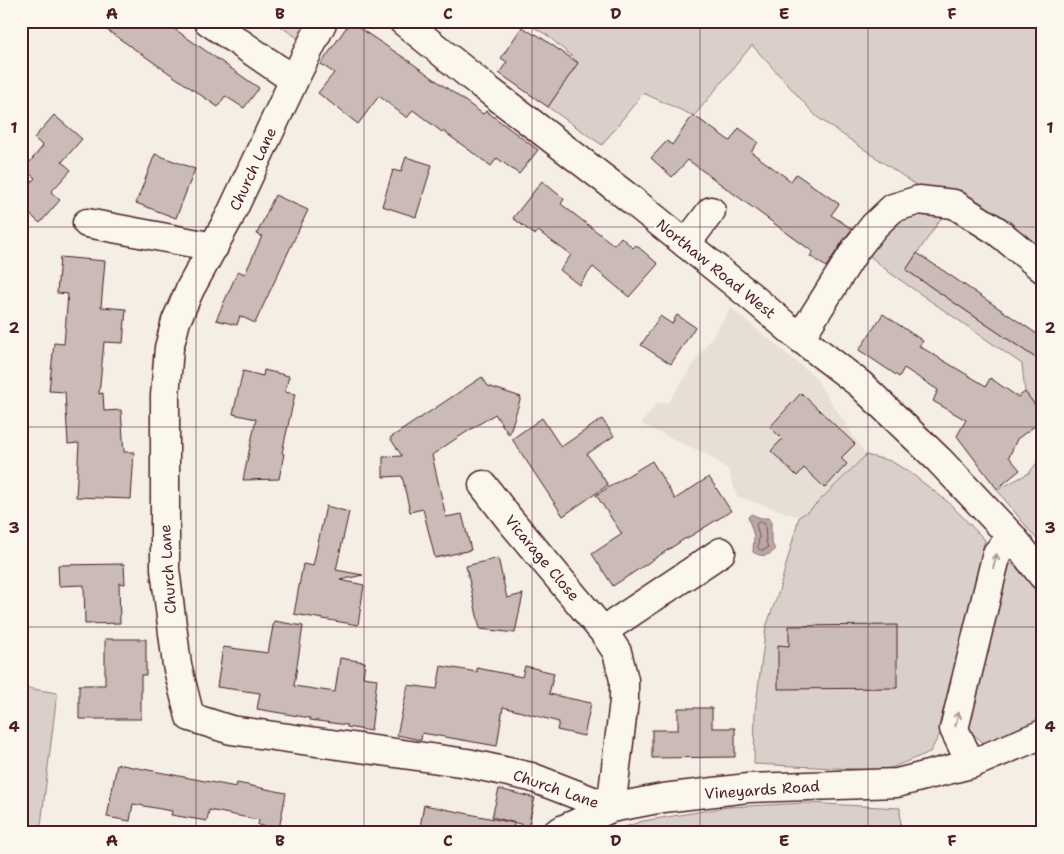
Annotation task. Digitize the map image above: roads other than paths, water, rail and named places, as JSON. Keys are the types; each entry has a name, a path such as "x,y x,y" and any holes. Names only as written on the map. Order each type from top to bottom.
{"street":[{"path":"208,21 294,80"},
{"name":"Church Lane","path":"323,21 230,218 190,289 176,321 169,348 165,396 165,569 177,665 190,717 231,730 467,763 530,777 611,808"},
{"name":"Northaw Road West","path":"403,21 482,85 633,201 800,338 860,384 939,460 1012,537 1043,576"},
{"path":"800,338 856,249 874,226 894,208 920,200 954,204 997,231 1043,269"},
{"path":"686,244 711,211"},
{"path":"87,223 214,248"},
{"name":"Vicarage Close","path":"483,485 510,520 603,630 617,652 624,680 624,701 611,808"},
{"path":"971,764 954,729 997,553 1012,537"},
{"path":"603,630 721,552"},
{"name":"Vineyards Road","path":"557,833 611,808 663,798 748,788 897,783 971,764 1043,734"}],"water":[{"path":"751,514 761,518 768,518 771,522 771,541 775,550 767,555 759,555 753,552 754,536 748,517"}]}
